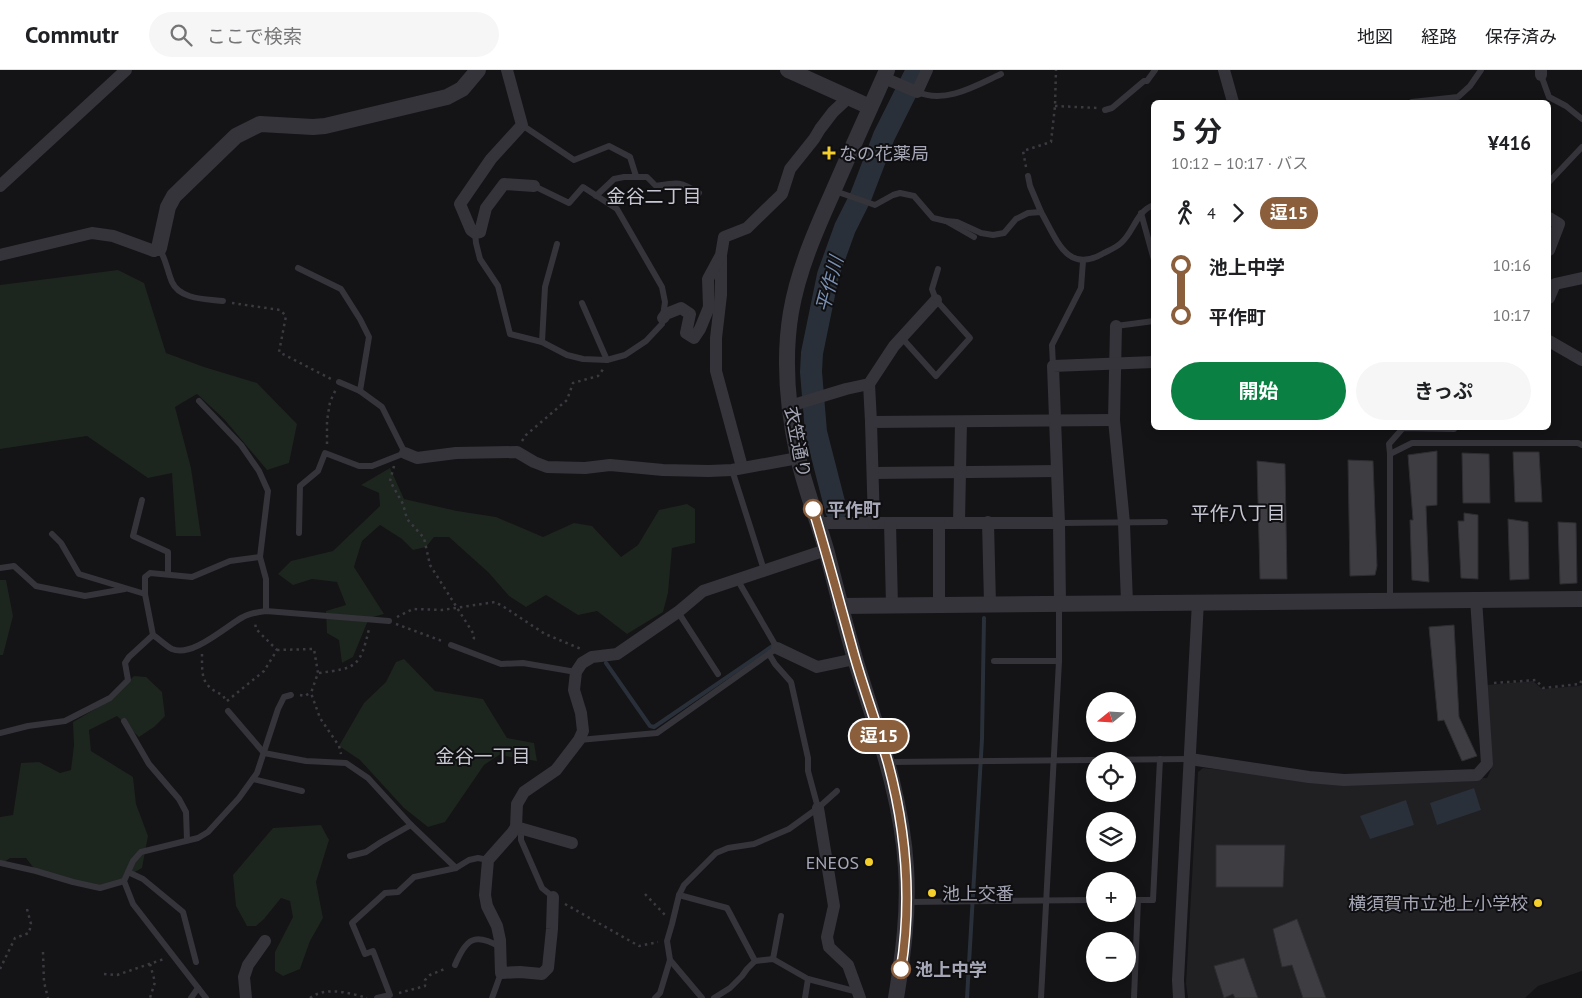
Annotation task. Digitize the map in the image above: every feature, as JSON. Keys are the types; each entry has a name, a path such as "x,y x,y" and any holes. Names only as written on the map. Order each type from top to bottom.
{"street":[{"path":"0,186 126,70"},
{"path":"0,254 92,233 113,236 154,251 159,248 168,207 174,196 236,136 248,129 260,124 325,126 428,102 446,97 462,89 478,70"},
{"path":"507,70 522,125 491,159 460,204 470,230 475,233 480,232 486,208 504,184 534,186"},
{"path":"788,70 816,76 848,98 870,107"},
{"path":"885,74 917,92 927,70"},
{"path":"1224,70 1232,100"},
{"name":"衣笠通り","path":"885,74 815,230 801,270 791,314 788,360 790,406 798,458 826,550 855,659 888,762 896,797 906,868 907,902 903,954 896,998"},
{"path":"737,468 716,371 716,338 721,295 721,254 724,238 747,228 782,194 790,169 833,112 848,98"},
{"path":"1551,219 1559,224 1551,245"},
{"path":"663,318 666,314 681,308 690,314 686,333 694,338 709,307 708,279 721,254"},
{"path":"1552,283 1582,278"},
{"path":"874,523 869,384 894,346 936,300"},
{"path":"1116,326 1114,420 1124,523 1127,603"},
{"path":"1551,342 1582,359"},
{"path":"1060,604 1053,366 1151,362"},
{"path":"790,406 869,384"},
{"path":"871,422 1055,422 1114,420"},
{"path":"959,523 961,422"},
{"path":"405,453 417,458 456,453 517,452 547,467 585,468 610,465 662,470 709,471 798,458"},
{"path":"873,473 1057,471"},
{"path":"988,522 990,604"},
{"path":"818,523 1059,523"},
{"path":"890,523 892,604"},
{"path":"938,604 939,523"},
{"path":"519,828 517,804 524,792 556,770 579,740 583,731 581,713 574,690 576,672 582,663 592,657 617,654 678,612 703,591 826,550"},
{"path":"1190,759 1309,777 1344,780 1477,775 1487,764 1476,599"},
{"path":"840,606 1198,601 1582,599"},
{"path":"1179,998 1178,980 1198,601"},
{"path":"773,651 817,667 855,659"},
{"path":"818,808 834,906 827,937 829,947 848,965 859,995"},
{"path":"519,828 572,843"},
{"path":"519,828 512,833 488,860 485,895 487,906 497,926 501,973 542,974 548,968 553,897"},
{"path":"246,998 244,977 248,965 265,941"}],"lane":[{"path":"1104,110 1112,108 1144,81 1147,81 1155,70"},
{"path":"1430,100 1458,97 1470,86 1481,70"},
{"path":"1541,72 1549,97 1566,106 1582,119"},
{"path":"917,92 942,96 967,90 1001,74"},
{"path":"522,125 574,160 609,146 630,157 636,176"},
{"path":"1551,180 1582,147"},
{"path":"596,196 614,180 636,176 647,177 656,186 673,183 685,184 699,192"},
{"path":"1028,176 1030,186 1041,212 1061,249 1079,261 1093,260 1122,243 1141,212 1151,207"},
{"path":"475,233 480,259 498,286 510,334 542,342 568,355 583,359 607,360 625,355 646,341 662,324 665,302 662,286 616,209 583,187 569,203 534,186"},
{"path":"833,190 875,204 900,193 914,196 933,218 957,222 981,233 993,235 1004,233 1016,219 1028,213 1041,212"},
{"path":"1141,212 1151,249"},
{"path":"946,221 974,237"},
{"path":"542,342 545,287 557,244"},
{"path":"159,248 165,257 173,284 180,292 193,297 223,301"},
{"path":"1053,366 1052,344 1081,288 1083,261"},
{"path":"298,268 341,289 360,319 369,337 360,391"},
{"path":"902,338 936,376 970,338 936,300 932,288 938,270"},
{"path":"582,303 607,360"},
{"path":"1116,326 1151,321"},
{"path":"299,533 300,486 318,471 325,453 359,466 372,466 405,453 382,407 360,391 339,382"},
{"path":"199,401 241,445 259,471 268,491 260,557 266,579 266,611"},
{"path":"1390,600 1389,444 1401,430"},
{"path":"1390,454 1412,443 1578,443 1582,445"},
{"path":"737,468 764,570"},
{"path":"142,500 133,536 168,552 168,574"},
{"path":"1059,523 1165,522"},
{"path":"52,534 61,543 79,574 145,594"},
{"path":"260,557 230,561 192,577 150,573 145,576 145,594 153,635 173,650 186,650 202,644 243,617 254,612 266,611 388,621"},
{"path":"0,568 14,566 36,586 85,596 125,589"},
{"path":"737,579 773,651 775,664 791,682 808,758 808,771 818,808"},
{"path":"1041,998 1059,661 1060,604"},
{"path":"678,612 718,674"},
{"path":"0,733 28,726 65,721 110,698 128,680 125,664 129,657 153,635"},
{"path":"451,645 501,664 522,663 576,672"},
{"path":"579,740 657,733 773,651"},
{"path":"994,661 1059,661"},
{"path":"0,863 100,888 124,880 133,861 141,852 198,838 208,832 239,798 253,779 264,753 278,709 284,697 291,694"},
{"path":"228,711 264,753 306,761 346,763 368,778 411,825 456,868"},
{"path":"124,721 148,764 179,798 186,812 187,840"},
{"path":"1134,998 1138,900 1153,900 1160,759"},
{"path":"888,762 1190,759"},
{"path":"253,779 302,791"},
{"path":"655,998 660,993 670,960 667,941 678,895 684,885 716,853 728,848 754,844 789,829 818,808 837,791"},
{"path":"350,856 366,852 411,825"},
{"path":"519,828 521,840 542,888 553,897"},
{"path":"377,998 390,995 373,950 365,954 352,924 385,893 398,892 414,877 456,868 469,860 478,858 488,860"},
{"path":"128,872 143,878 183,912 196,962"},
{"path":"124,880 133,904 206,998"},
{"path":"678,895 727,908 755,961"},
{"path":"907,902 1086,900"},
{"path":"773,959 781,916"},
{"path":"455,964 462,948 470,941 482,938 500,947"},
{"path":"714,998 730,988 755,961 773,959 808,979 859,995"},
{"path":"670,960 702,998"},
{"path":"492,998 501,973"},
{"path":"805,998 808,979"},
{"path":"191,998 198,988"}],"path":[{"path":"1028,176 1023,152 1051,142 1056,70"},
{"path":"1055,106 1098,108 1104,110"},
{"path":"223,301 280,310 286,316 279,352 339,382 330,402 325,453"},
{"path":"517,452 526,435 566,400 573,383 598,376 605,367 607,360"},
{"path":"405,453 395,465 390,481 403,504 407,519 424,538 430,565 473,633 474,638 469,651"},
{"path":"388,621 413,609 442,610 495,602 545,634 585,651 592,657"},
{"path":"254,612 256,629 277,650 314,649 318,673 311,693 304,696 291,694"},
{"path":"318,673 345,670 359,661 365,648 371,620"},
{"path":"388,621 451,645"},
{"path":"202,644 202,674 205,683 212,691 223,695 226,702 264,671 277,650"},
{"path":"1482,684 1536,680 1543,688 1580,684 1582,679"},
{"path":"311,693 320,718 339,746 343,763"},
{"path":"645,894 672,924"},
{"path":"553,897 639,946 667,941"},
{"path":"0,969 15,938 29,933 31,924 27,909"},
{"path":"43,952 44,982 48,998"},
{"path":"104,974 117,975 172,956"},
{"path":"150,964 155,982 150,998"},
{"path":"390,995 425,986 425,980 430,974 455,964"},
{"path":"310,998 315,994 328,991 354,994 367,998"}],"shaded area":[{"path":"118,270 144,283 166,353 257,383 297,424 289,463 267,470 224,419 197,394 175,407 191,468 201,536 176,536 172,473 148,478 87,436 0,449 0,285"},
{"path":"390,468 404,499 457,511 496,517 543,537 574,523 592,526 621,557 638,545 659,510 687,504 695,509 695,543 672,548 668,593 663,612 627,634 597,611 578,615 546,595 526,607 509,596 489,573 449,537 434,537 426,547 413,550 402,539 380,525 362,541 354,567 384,614 369,618 353,657 342,663 339,640 327,633 326,611 346,605 337,582 312,579 293,585 278,574 291,561 333,551 380,506 379,493 361,485"},
{"path":"0,580 6,580 13,616 3,655 0,655"},
{"path":"404,659 435,691 483,699 507,738 534,743 537,761 499,755 484,765 445,822 428,827 404,808 360,760 339,746 364,703 386,682 396,662"},
{"path":"134,676 146,677 162,692 165,716 154,727 139,737 117,716 89,730 91,751 133,777 136,804 148,836 142,868 115,883 95,887 36,871 26,858 10,858 0,865 0,817 13,815 21,763 39,762 60,773 71,770 74,745 73,722 109,701"},
{"path":"1533,681 1542,689 1582,685 1582,971 1538,986 1525,998 1188,998 1186,984 1198,772 1203,768 1336,782 1487,778 1492,767 1487,685"},
{"path":"1474,788 1481,810 1437,825 1430,803"},
{"path":"1406,800 1414,825 1370,839 1360,816"},
{"path":"321,825 329,840 316,882 323,918 310,941 300,969 283,976 275,971 275,952 293,917 290,901 281,898 256,926 247,926 236,906 233,875 273,828"}],"building":[{"path":"1437,451 1437,505 1426,506 1429,582 1412,580 1410,520 1413,520 1408,455"},
{"path":"1513,452 1539,452 1542,502 1515,502"},
{"path":"1462,453 1489,454 1490,503 1463,503"},
{"path":"1348,460 1373,461 1377,566 1375,575 1350,576"},
{"path":"1257,461 1285,464 1287,579 1260,579"},
{"path":"1464,513 1478,515 1478,579 1461,578 1458,521 1464,521"},
{"path":"1508,519 1528,522 1529,579 1510,580"},
{"path":"1558,522 1576,523 1577,583 1560,584"},
{"path":"1454,625 1459,717 1477,756 1462,761 1444,720 1438,721 1429,627"},
{"path":"1216,845 1285,845 1283,887 1216,887"},
{"path":"1297,919 1326,998 1303,998 1292,965 1282,967 1273,929"},
{"path":"1244,958 1258,998 1235,998 1233,994 1224,998 1214,966"}],"waterway":[{"name":"平作川","path":"836,510 816,432 811,372 812,353 828,275 845,228 861,196 884,136 917,70"},
{"path":"967,998 982,739 984,618"},
{"path":"606,663 650,726 654,727 774,645"}],"bus line":[{"name":"逗15","path":"813,509 855,659 888,762 896,797 906,868 907,902 901,969"}],"place":[{"name":"なの花薬局","path":"829,153"},
{"name":"平作町","path":"813,509"},
{"name":"ENEOS","path":"869,862"},
{"name":"池上交番","path":"932,893"},
{"name":"横須賀市立池上小学校","path":"1538,903"},
{"name":"池上中学","path":"901,969"}],"district":[{"name":"金谷二丁目","path":"654,196"},
{"name":"平作八丁目","path":"1238,513"},
{"name":"金谷一丁目","path":"483,756"}]}
